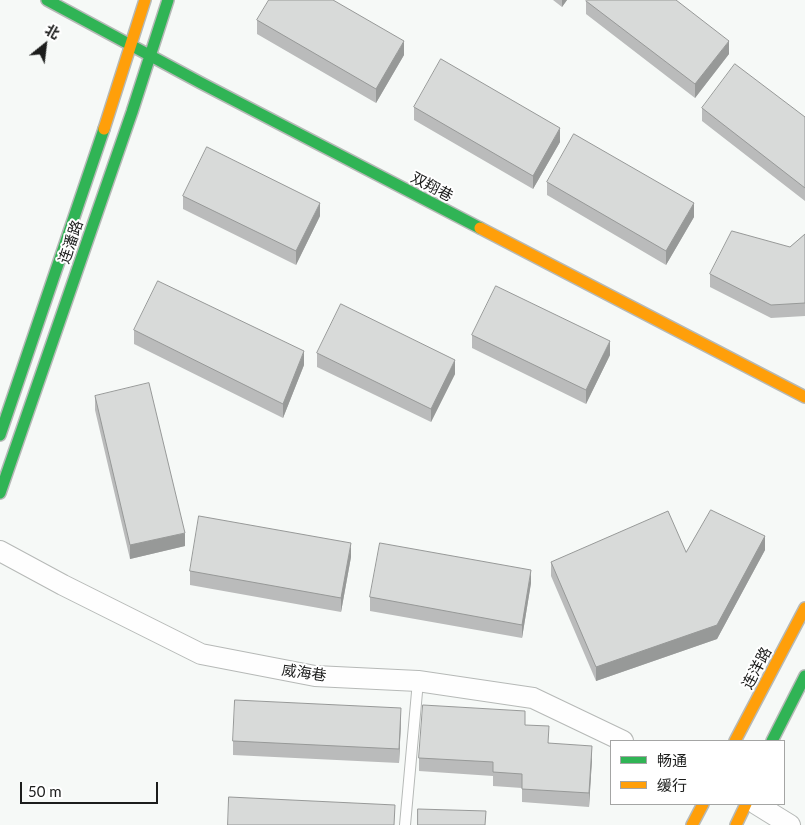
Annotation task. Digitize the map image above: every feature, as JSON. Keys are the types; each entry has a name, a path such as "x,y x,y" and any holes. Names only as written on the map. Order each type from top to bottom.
{"main road":[{"name":"双翔巷","path":"47,0 150,56 805,397"},
{"name":"连潘路","path":"0,435 146,0"},
{"name":"连潘路","path":"0,493 132,112 168,0"},
{"name":"连洋路","path":"736,740 805,608"},
{"path":"773,740 805,676"},
{"path":"692,825 702,805"},
{"path":"736,825 746,805"}],"street":[{"name":"威海巷","path":"0,551 63,585 201,654 315,676 418,681 533,698 621,740"},
{"path":"758,805 790,825"}],"lane":[{"path":"405,825 418,681"}],"building":[{"path":"269,0 333,0 404,41 376,89 257,20"},
{"path":"587,0 676,0 729,41 695,84"},
{"path":"441,59 560,128 533,176 414,107"},
{"path":"735,64 805,117 805,188 702,108"},
{"path":"574,134 694,203 666,251 547,182"},
{"path":"207,147 320,203 296,251 183,196"},
{"path":"732,231 790,247 805,234 805,303 771,305 710,274"},
{"path":"158,281 304,351 283,404 134,330"},
{"path":"496,286 610,341 586,390 472,335"},
{"path":"341,304 455,360 431,409 317,353"},
{"path":"149,383 185,533 130,545 95,396"},
{"path":"711,510 765,536 717,625 596,667 551,562 668,511 686,552"},
{"path":"199,516 351,543 341,598 190,571"},
{"path":"380,543 531,570 522,625 370,597"},
{"path":"235,700 401,708 399,749 233,741"},
{"path":"423,705 525,711 525,725 549,726 548,743 592,746 589,793 522,789 522,774 493,772 493,762 419,758"},
{"path":"229,797 395,805 394,825 228,825"},
{"path":"418,809 486,811 485,825 418,825"}],"traffic: fast":[{"path":"47,0 201,83 480,228"},
{"path":"0,493 132,112 168,0"},
{"path":"0,435 104,129"},
{"path":"773,740 805,676"}],"traffic: slow":[{"path":"104,129 145,0"},
{"path":"480,228 805,397"},
{"path":"736,740 805,608"},
{"path":"692,825 702,805"},
{"path":"736,825 746,805"}]}
